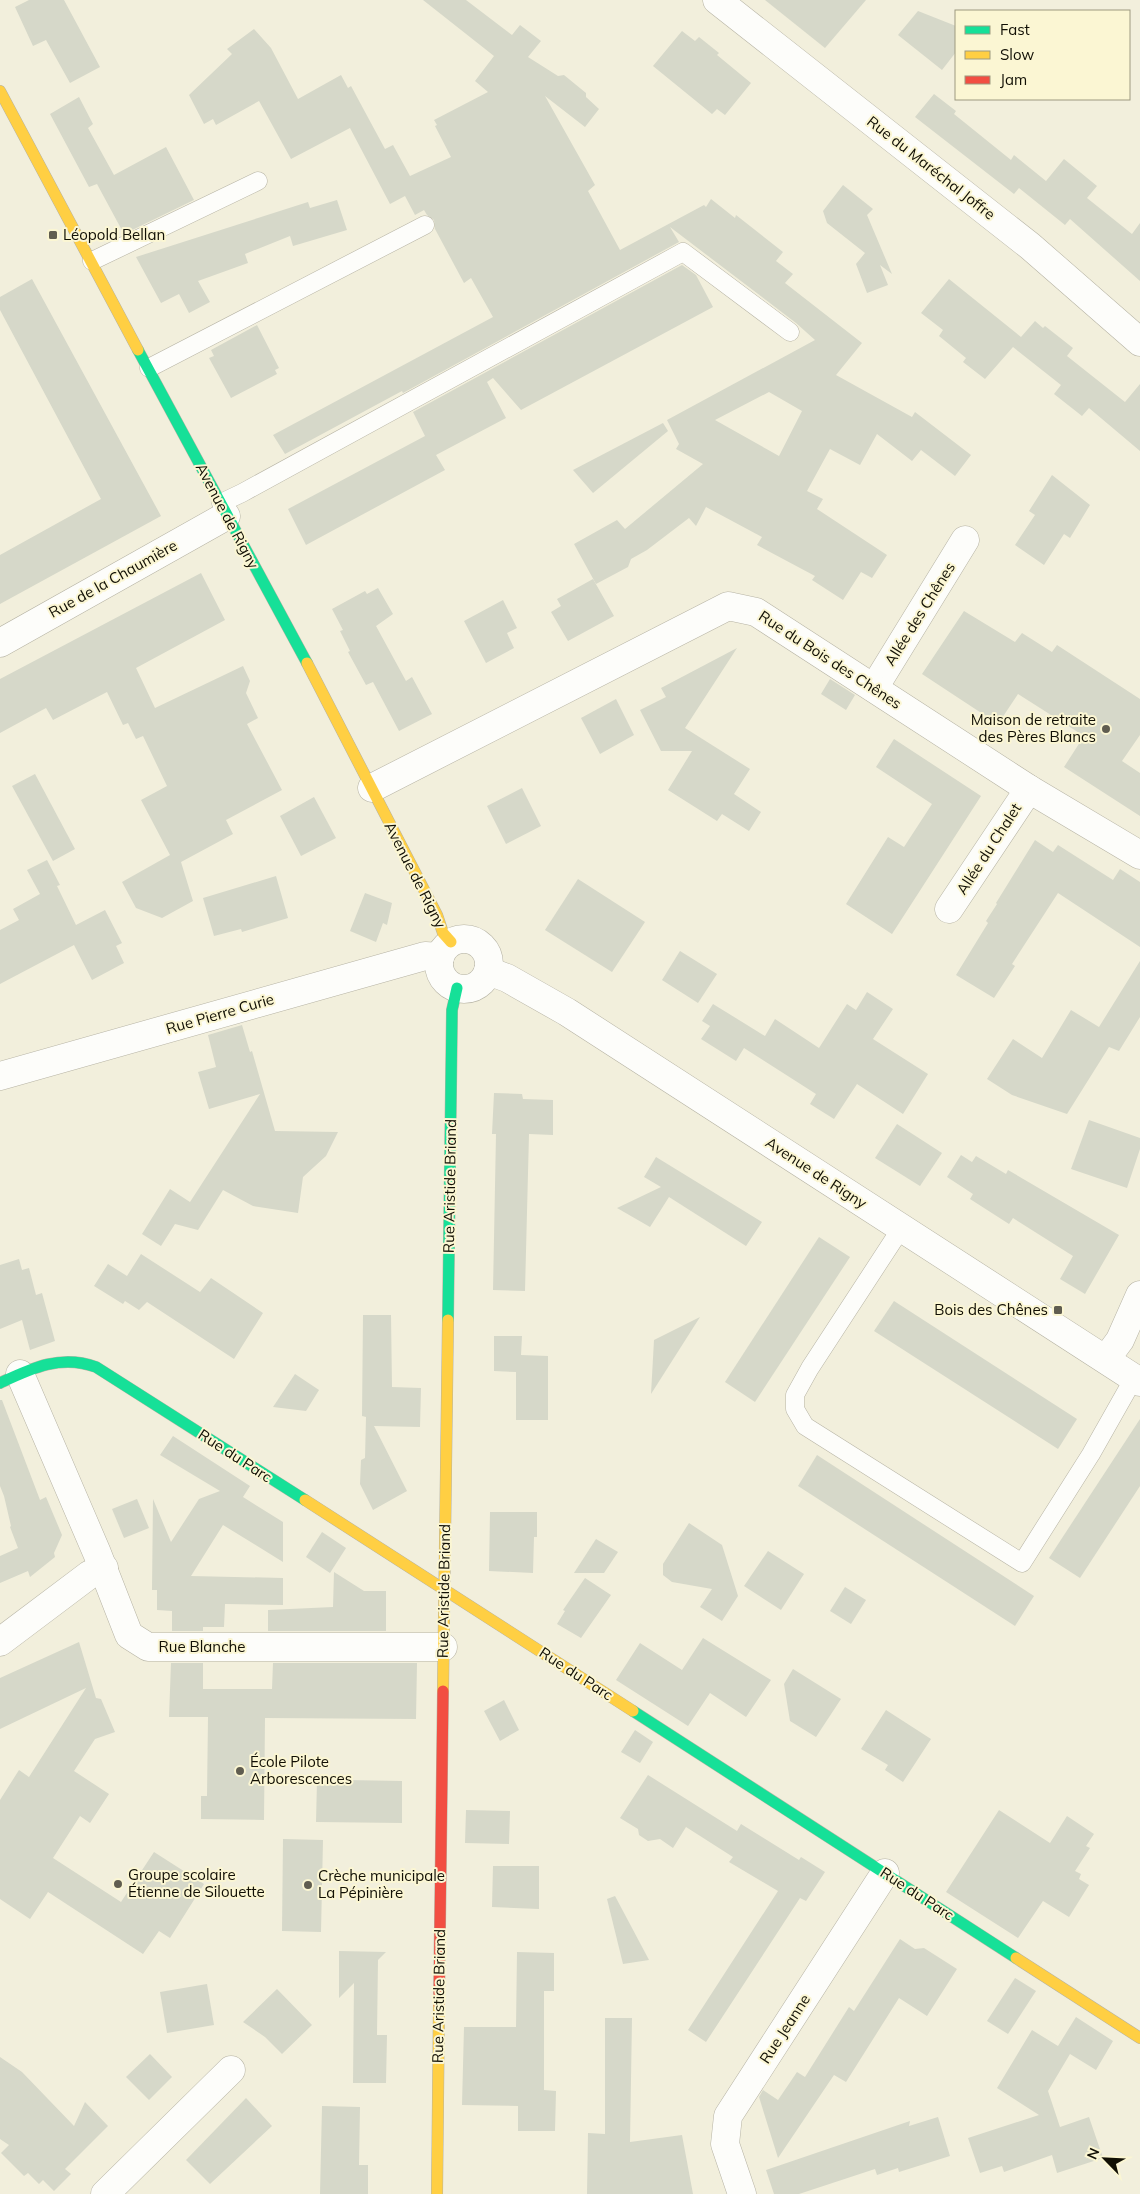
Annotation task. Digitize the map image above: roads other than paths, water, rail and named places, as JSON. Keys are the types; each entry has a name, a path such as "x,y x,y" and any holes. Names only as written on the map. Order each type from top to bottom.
{"street":[{"name":"Rue du Maréchal Joffre","path":"717,0 1030,246 1140,342"},
{"name":"Avenue de Rigny","path":"0,90 333,711 437,915 444,933 445,950"},
{"name":"Rue de la Chaumière","path":"0,643 224,509"},
{"name":"Allée des Chênes","path":"874,688 965,540"},
{"name":"Rue du Bois des Chênes","path":"372,788 728,606 756,612 1029,789 1140,855"},
{"name":"Allée du Chalet","path":"950,909 1029,789"},
{"path":"460,939 470,939 480,944 486,951 489,961 488,971 484,980 476,986 467,989 457,988 448,984 442,976 439,967 445,950 460,939"},
{"name":"Rue Pierre Curie","path":"0,1076 445,950"},
{"name":"Avenue de Rigny","path":"488,971 507,978 567,1012 902,1227 1078,1344 1106,1359 1137,1380"},
{"name":"Rue Aristide Briand","path":"436,2194 452,1010 457,988"},
{"path":"1106,1359 1120,1340 1140,1295"},
{"name":"Rue du Parc","path":"10,1378 46,1363 61,1361 75,1361 96,1367 1140,2038"},
{"name":"Rue Blanche","path":"10,1378 104,1568 129,1635 148,1647 443,1647"},
{"path":"0,1642 89,1575 104,1568"},
{"name":"Rue Jeanne","path":"742,2194 725,2144 728,2116 885,1873"},
{"path":"105,2194 231,2070"}],"lane":[{"path":"92,261 258,181"},
{"path":"149,368 425,225"},
{"path":"224,509 242,493 683,252 790,332"},
{"path":"902,1227 795,1394 795,1409 806,1426 1022,1563 1137,1380"}],"place":[{"name":"Léopold Bellan","path":"53,235"},
{"name":"Maison de retraite des Pères Blancs","path":"1106,729"},
{"name":"Bois des Chênes","path":"1058,1310"},
{"name":"École Pilote Arborescences","path":"240,1771"},
{"name":"Groupe scolaire Étienne de Silouette","path":"118,1884"},
{"name":"Crèche municipale La Pépinière","path":"308,1885"}]}
